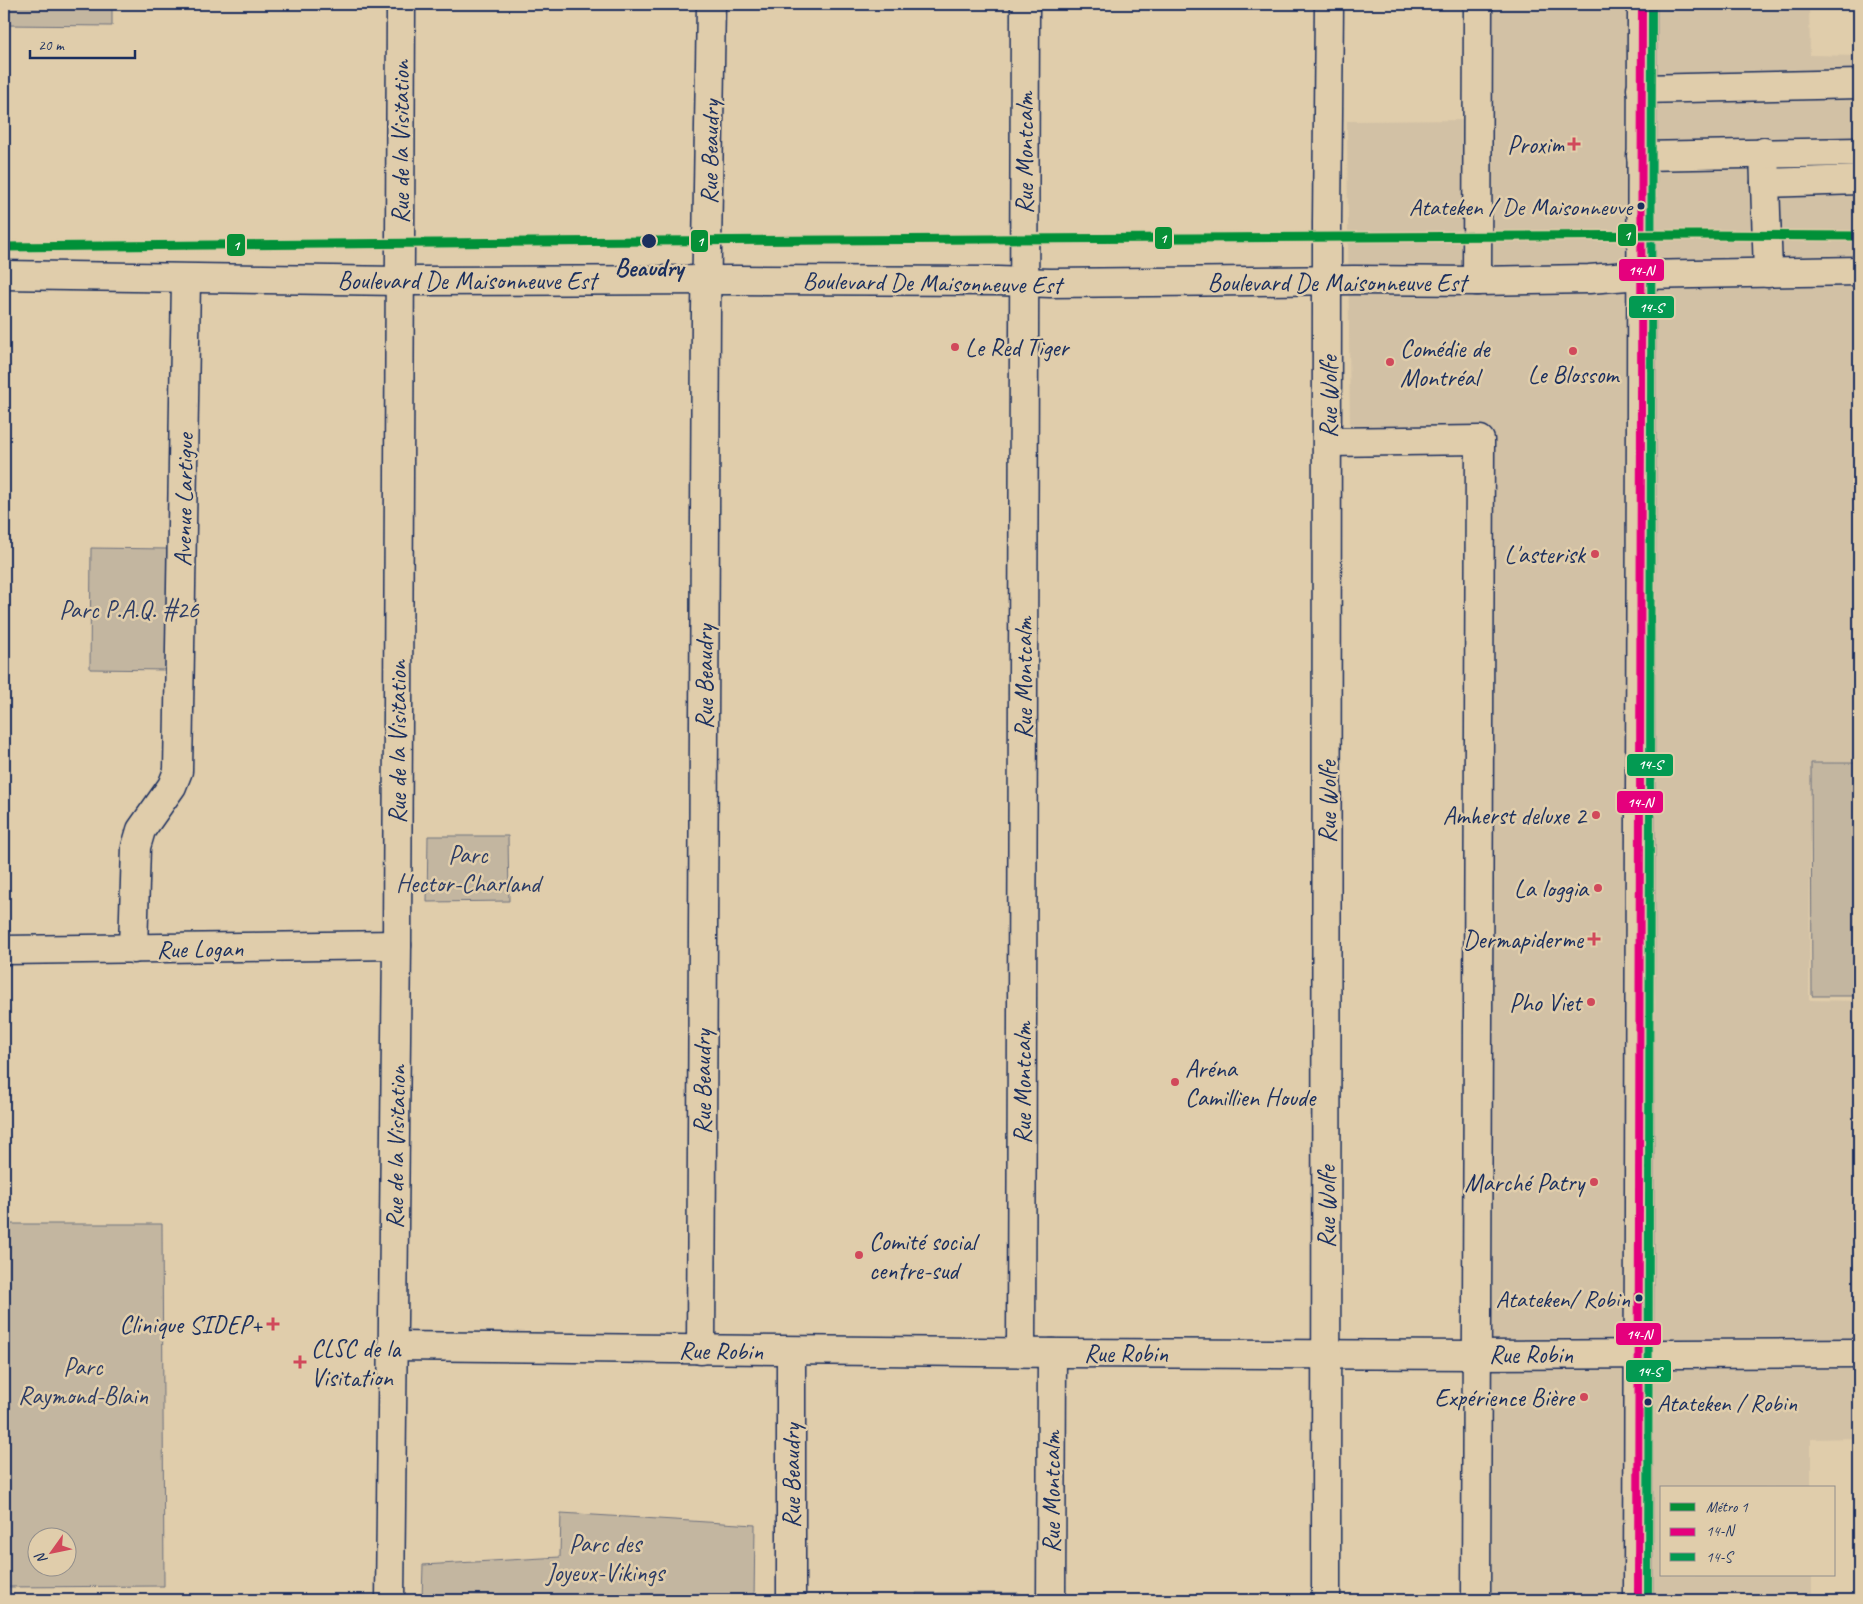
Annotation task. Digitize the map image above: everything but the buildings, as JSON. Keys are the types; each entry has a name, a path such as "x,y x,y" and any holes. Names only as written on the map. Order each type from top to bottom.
{"street":[{"name":"Rue de la Visitation","path":"390,1600 397,945 401,4"},
{"name":"Rue Beaudry","path":"700,1350 707,280 711,4"},
{"name":"Rue Montcalm","path":"1021,1352 1025,4"},
{"name":"Rue Wolfe","path":"1326,1600 1329,4"},
{"path":"1477,281 1478,4"},
{"path":"1638,1600 1642,4"},
{"path":"1641,89 1859,84"},
{"path":"1641,156 1764,152 1859,152"},
{"path":"1764,152 1768,273"},
{"path":"1765,183 1859,180"},
{"name":"Boulevard De Maisonneuve Est","path":"4,275 399,281 707,280 1024,282 1050,284 1477,281 1596,279 1641,275 1859,271"},
{"name":"Avenue Lartigue","path":"133,949 136,848 141,830 172,786 178,771 186,279"},
{"path":"1328,442 1480,440 1476,1600"},
{"name":"Rue Logan","path":"4,950 397,945"},
{"name":"Rue Robin","path":"393,1346 791,1351 1478,1355 1859,1352"},
{"name":"Rue Beaudry","path":"791,1351 791,1600"},
{"name":"Rue Montcalm","path":"1051,1600 1052,1353"}],"shaded area":[{"path":"1474,4 1809,4 1810,55 1859,56 1859,762 1811,763 1809,1000 1859,1001 1859,1438 1811,1439 1811,1486 1660,1486 1660,1576 1812,1576 1812,1600 1475,1600 1486,434 1350,437 1347,121 1474,120"}],"green space":[{"path":"4,4 112,4 112,26 4,25"},
{"name":"Parc P.A.Q. #26","path":"91,548 168,549 167,670 90,669"},
{"path":"1811,763 1859,763 1859,996 1812,996"},
{"name":"Parc Hector-Charland","path":"428,836 508,836 509,901 427,902"},
{"name":"Parc Raymond-Blain","path":"4,1224 162,1224 164,1586 4,1587"},
{"name":"Parc des Joyeux-Vikings","path":"561,1513 755,1525 754,1600 422,1600 423,1565 560,1557"},
{"path":"916,1593 1019,1593 1019,1600 917,1600"}],"metro line":[{"name":"1","path":"4,247 650,241 1696,235 1859,236"}],"transit line":[{"name":"14-N","path":"1638,1600 1642,4"},
{"name":"14-S","path":"1648,1600 1652,4"}],"place":[{"name":"Proxim","path":"1574,144"},
{"name":"Atateken / De Maisonneuve","path":"1641,206"},
{"name":"Beaudry","path":"649,241"},
{"name":"Le Red Tiger","path":"955,347"},
{"name":"Le Blossom","path":"1573,351"},
{"name":"Comédie de Montréal","path":"1390,362"},
{"name":"L'asterisk","path":"1595,554"},
{"name":"Amherst deluxe 2","path":"1596,815"},
{"name":"La loggia","path":"1598,888"},
{"name":"Dermapiderme","path":"1594,939"},
{"name":"Pho Viet","path":"1591,1002"},
{"name":"Aréna Camillien Houde","path":"1175,1082"},
{"name":"Marché Patry","path":"1594,1182"},
{"name":"Comité social centre-sud","path":"859,1255"},
{"name":"Atateken/ Robin","path":"1639,1298"},
{"name":"Clinique SIDEP+","path":"273,1324"},
{"name":"CLSC de la Visitation","path":"300,1362"},
{"name":"Expérience Bière","path":"1584,1397"},
{"name":"Atateken / Robin","path":"1648,1402"}]}
